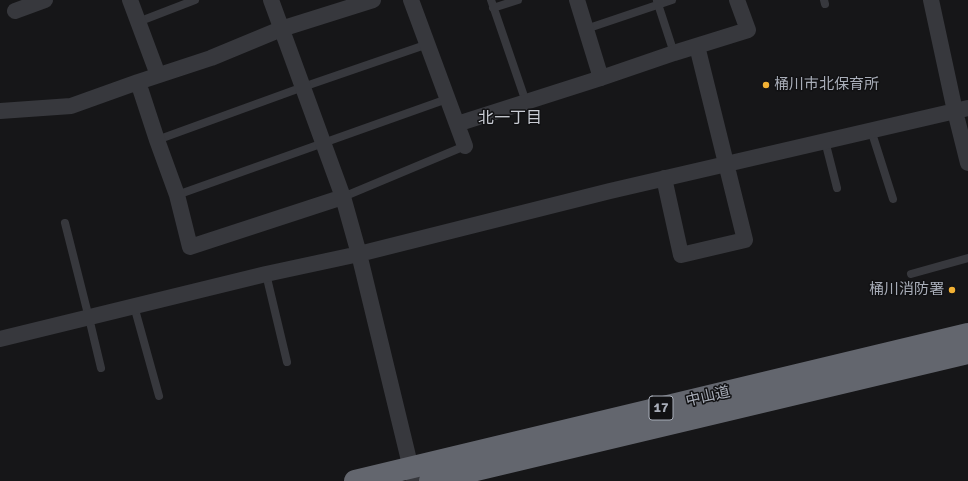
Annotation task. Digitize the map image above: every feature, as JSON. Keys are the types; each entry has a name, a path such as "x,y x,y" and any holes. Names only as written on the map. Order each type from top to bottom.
{"highway":[{"name":"中山道","path":"355,481 412,474 968,334"},
{"name":"中山道","path":"430,481 968,353"}],"street":[{"path":"15,11 45,0"},
{"path":"130,0 158,75"},
{"path":"271,0 343,197 359,254 412,474"},
{"path":"0,111 71,106 211,58 282,29 373,0"},
{"path":"411,0 465,146"},
{"path":"577,0 601,78"},
{"path":"457,124 748,30 737,0"},
{"path":"931,0 962,109 968,163"},
{"path":"664,178 681,255 745,240 697,46"},
{"path":"138,82 177,195 190,247 343,197"},
{"path":"0,340 266,274 359,254 664,178 962,109"}],"lane":[{"path":"138,22 195,0"},
{"path":"518,0 492,4 526,102"},
{"path":"586,29 658,2 672,0"},
{"path":"658,2 674,53"},
{"path":"157,140 303,87 428,44"},
{"path":"177,195 448,99"},
{"path":"871,130 893,199"},
{"path":"825,141 837,188"},
{"path":"343,197 465,146"},
{"path":"64,223 101,368"},
{"path":"911,274 968,258"},
{"path":"266,274 287,362"},
{"path":"134,306 159,396"}],"place":[{"name":"桶川市北保育所","path":"766,85"},
{"name":"桶川消防署","path":"952,290"}],"district":[{"name":"北一丁目","path":"510,119"}]}
